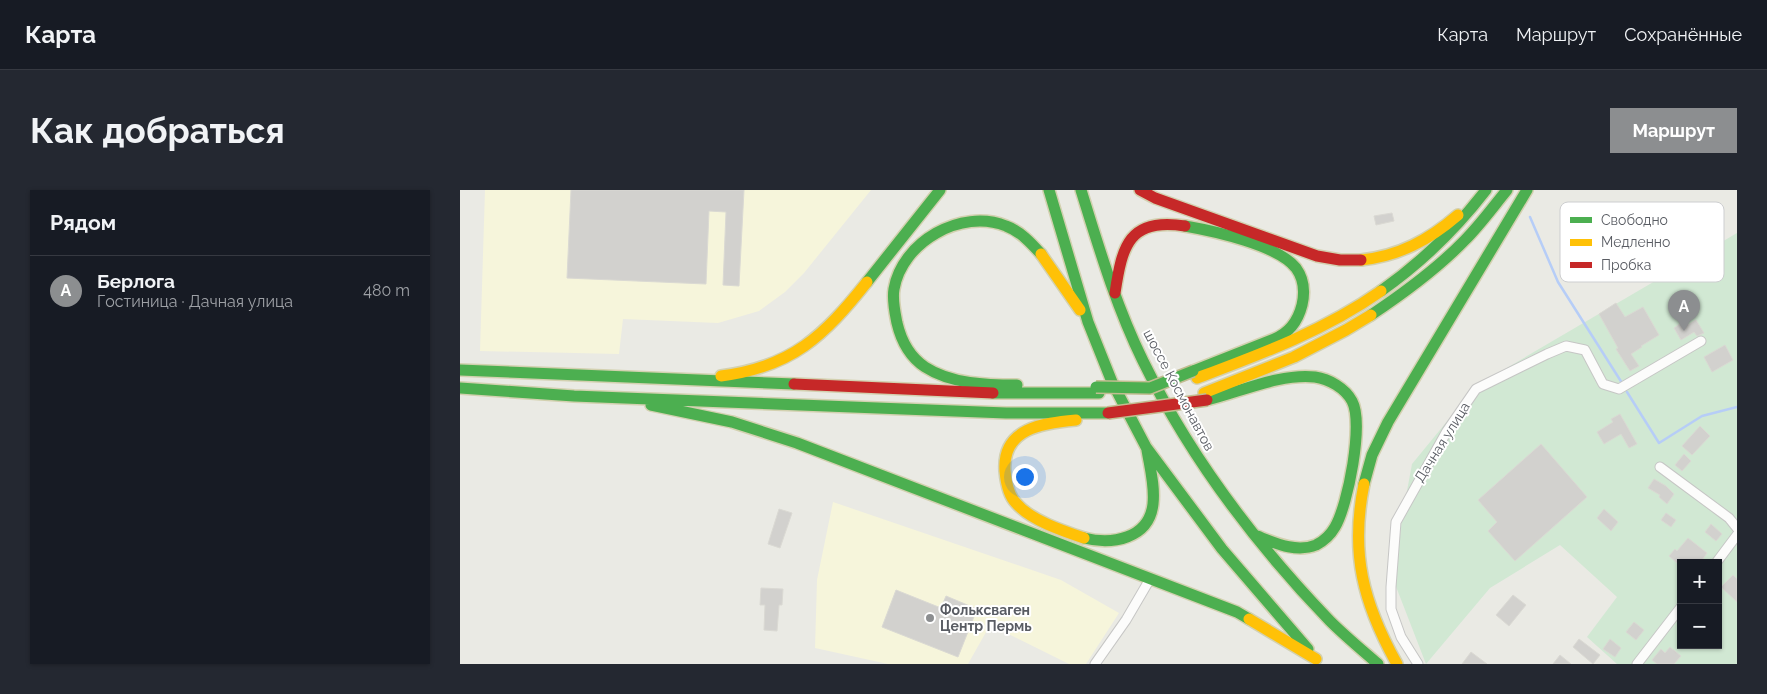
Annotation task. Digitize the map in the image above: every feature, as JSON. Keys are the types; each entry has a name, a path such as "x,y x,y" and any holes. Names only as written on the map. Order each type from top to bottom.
{"main road":[{"path":"635,379 740,374 765,368 803,348 835,320 940,190"},
{"path":"1049,190 1088,322 1112,382 1146,447 1222,549 1320,661"},
{"name":"шоссе Космонавтов","path":"1081,190 1115,296 1143,361 1192,450 1254,535 1331,622 1378,664"},
{"path":"1140,190 1154,198 1316,256 1348,260 1391,255 1424,241 1444,227 1480,190"},
{"path":"460,370 635,379 998,393 1150,388 1264,354 1323,326 1368,300 1413,266 1454,229 1486,190"},
{"path":"1205,397 1333,337 1373,314 1422,278 1463,242 1507,190"},
{"path":"1397,664 1374,617 1362,579 1359,550 1361,512 1370,459 1388,422 1527,190"},
{"path":"1088,322 1045,258 1029,240 1012,228 992,222 970,222 950,226 932,235 916,247 903,267 894,289 894,311 900,336 910,352 925,366 953,378 979,384 1097,390"},
{"path":"1115,296 1123,248 1131,238 1150,225 1183,225 1229,236 1275,252 1292,263 1302,276 1305,292 1302,309 1296,321 1285,333 1195,375"},
{"path":"1146,447 1154,493 1152,510 1147,521 1138,532 1124,540 1107,542 1084,537 1044,523 1015,503 1008,489 1004,468 1008,450 1016,436 1034,426 1110,416 1286,379 1309,377 1333,382 1345,392 1355,406 1358,424 1355,451 1342,512 1336,526 1325,540 1312,546 1299,548 1287,548 1254,535"},
{"path":"460,388 574,396 1110,416"},
{"path":"574,396 658,406 732,422 797,443 1237,612 1320,661"}],"street":[{"name":"Дачная улица","path":"1418,664 1401,637 1392,609 1391,586 1396,522 1447,431 1476,389 1566,346 1585,350 1603,384 1619,389 1701,341"},
{"path":"1660,466 1729,518 1737,528"},
{"path":"1719,559 1737,535"},
{"path":"1096,664 1126,620 1150,579"},
{"path":"1637,664 1677,612"}],"shaded area":[{"path":"485,190 871,190 804,273 785,292 759,311 718,323 623,319 619,354 480,351"},
{"path":"1737,233 1737,664 1617,664 1587,637 1617,597 1560,545 1490,588 1426,664 1395,584 1402,518 1412,464 1476,386 1653,282 1724,282 1724,241"},
{"path":"833,502 1061,580 1119,613 1086,664 1069,664 990,625 968,664 888,664 815,648 817,580"}],"building":[{"path":"571,190 744,190 739,286 723,285 726,212 709,211 706,284 567,278"},
{"path":"1392,213 1394,221 1376,225 1374,216"},
{"path":"1616,303 1625,317 1643,307 1659,335 1631,354 1639,366 1630,371 1616,349 1618,348 1599,314"},
{"path":"1685,320 1688,325 1696,320 1704,333 1697,336 1694,332 1681,340 1674,328"},
{"path":"1725,345 1733,360 1712,372 1704,357"},
{"path":"1620,414 1637,444 1629,448 1621,434 1604,444 1597,432 1613,422 1611,419"},
{"path":"1700,426 1710,436 1692,455 1682,446"},
{"path":"1541,444 1587,497 1515,561 1488,531 1497,522 1478,500"},
{"path":"1684,454 1691,461 1682,471 1675,465"},
{"path":"1654,479 1666,486 1674,494 1667,504 1659,497 1660,495 1648,488"},
{"path":"779,509 792,513 780,548 768,544"},
{"path":"1604,509 1618,522 1611,531 1597,518"},
{"path":"1666,513 1676,520 1671,527 1661,520"},
{"path":"1711,524 1722,534 1716,541 1705,532"},
{"path":"1688,538 1707,553 1703,559 1677,559 1677,563 1669,556 1675,549 1677,551"},
{"path":"1733,575 1737,579 1737,602 1722,588"},
{"path":"761,588 783,589 782,605 779,605 777,631 764,630 765,605 760,605"},
{"name":"Фольксваген Центр Пермь","path":"896,590 941,608 946,596 977,609 958,657 882,627"},
{"path":"1513,595 1526,605 1509,626 1496,615"},
{"path":"1634,622 1644,630 1636,640 1626,632"},
{"path":"1579,639 1600,655 1593,664 1573,647"},
{"path":"1610,639 1621,648 1615,657 1603,649"},
{"path":"1670,647 1681,656 1674,664 1657,664 1652,660 1661,649 1665,653"},
{"path":"1471,652 1487,664 1462,664"},
{"path":"1560,655 1571,664 1553,664"}],"waterway":[{"path":"1530,217 1558,282 1622,383"},
{"path":"1627,392 1659,443 1702,416 1737,407"}],"traffic: fast":[{"path":"867,282 940,190"},
{"path":"1049,190 1088,322 1112,382 1146,447 1222,549 1308,649"},
{"path":"1081,190 1109,277 1133,340 1161,397 1203,465 1251,530 1303,592 1330,621 1378,664"},
{"path":"1381,291 1438,244 1486,190"},
{"path":"1371,315 1420,280 1454,251 1476,228 1507,190"},
{"path":"1364,484 1372,455 1388,422 1527,190"},
{"path":"1017,385 982,384 958,380 935,373 925,367 915,358 904,342 897,323 893,298 894,289 899,272 921,244 936,233 953,226 971,222 989,222 1006,226 1021,234 1041,254"},
{"path":"1185,226 1245,240 1275,252 1296,268 1301,277 1304,290 1298,316 1292,326 1284,333 1274,339 1193,371"},
{"path":"460,370 794,384"},
{"path":"1096,387 1150,388 1193,371"},
{"path":"1207,400 1275,380 1315,377 1331,382 1341,388 1352,401 1356,427 1353,464 1345,501 1333,530 1316,545 1301,548 1293,548 1257,536"},
{"path":"460,388 574,396 1006,413 1108,413"},
{"path":"993,393 1099,393"},
{"path":"651,405 732,422 797,443 1237,612 1249,619"},
{"path":"1084,538 1106,541 1117,540 1128,537 1144,525 1150,516 1153,504 1152,477 1147,450"}],"traffic: slow":[{"path":"1361,260 1401,251 1425,239 1458,215"},
{"path":"1041,254 1080,310"},
{"path":"721,376 746,372 787,357 821,333 867,282"},
{"path":"1197,378 1315,330 1381,291"},
{"path":"1204,393 1294,357 1371,315"},
{"path":"1076,420 1038,426 1027,430 1017,437 1010,445 1006,457 1005,471 1009,492 1013,500 1022,509 1038,520 1084,538"},
{"path":"1364,484 1358,533 1362,577 1376,620 1397,664"},
{"path":"1249,619 1316,659"}],"traffic: jam":[{"path":"1140,190 1155,198 1317,256 1340,260 1361,260"},
{"path":"1115,293 1125,249 1140,231 1151,226 1166,224 1185,226"},
{"path":"794,384 993,393"},
{"path":"1108,413 1207,400"}],"place":[{"name":"Берлога","path":"1684,331"},
{"name":"Фольксваген Центр Пермь","path":"930,618"}]}
